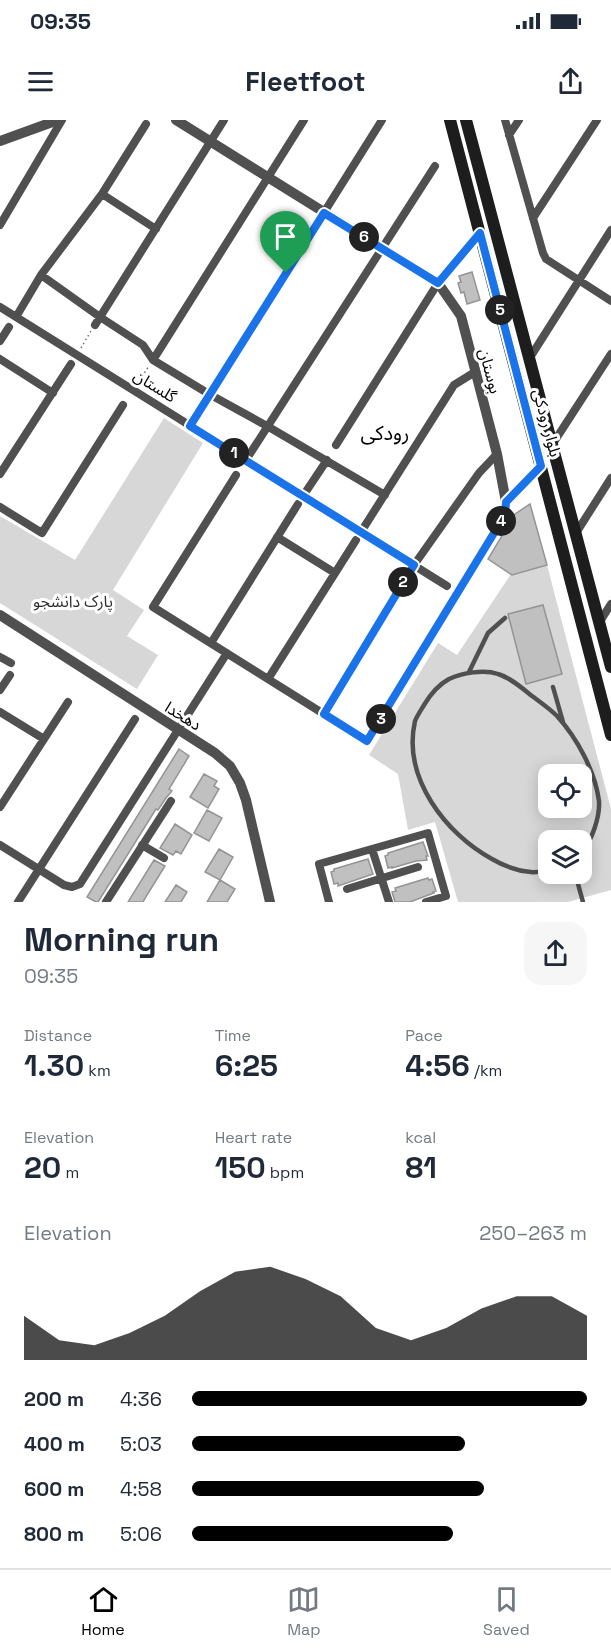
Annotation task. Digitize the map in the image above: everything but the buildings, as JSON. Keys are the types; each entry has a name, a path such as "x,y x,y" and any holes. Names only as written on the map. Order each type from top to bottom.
{"main road":[{"name":"بلوار رودکی","path":"450,120 611,735"},
{"name":"بلوار رودکی","path":"466,120 611,666"}],"street":[{"path":"0,141 60,120"},
{"path":"0,225 60,120"},
{"path":"98,321 224,120"},
{"path":"153,360 304,120"},
{"path":"190,426 382,120"},
{"path":"505,120 546,259 611,301"},
{"path":"509,135 519,120"},
{"path":"533,218 597,120"},
{"name":"بوستان","path":"178,121 438,283 461,316 497,454 506,502"},
{"path":"16,317 41,275 102,195 146,124"},
{"path":"246,460 435,166"},
{"path":"102,195 156,229"},
{"path":"530,359 611,230"},
{"path":"336,445 438,283 480,233"},
{"path":"41,275 98,321 143,345 153,360 385,495"},
{"name":"گلستان","path":"0,307 246,460 301,500 358,536 414,565 447,586"},
{"path":"0,341 9,327"},
{"path":"552,445 611,354"},
{"path":"0,359 52,393"},
{"path":"0,474 71,364"},
{"path":"268,679 454,385 474,372"},
{"path":"0,507 42,533 123,405"},
{"path":"324,714 414,565 479,473 497,454"},
{"path":"211,643 327,460"},
{"path":"236,475 153,607 367,741 505,515 506,502 541,466"},
{"path":"576,533 611,478"},
{"path":"277,537 335,573"},
{"path":"599,623 611,604"},
{"name":"دهخدا","path":"0,615 214,753 230,766 240,783 246,800 270,902"},
{"path":"0,845 66,886 80,884 227,653"},
{"path":"0,657 11,663"},
{"path":"0,690 10,675"},
{"path":"0,807 68,702"},
{"path":"0,712 44,739"},
{"path":"18,902 135,718"},
{"path":"106,902 171,801"},
{"path":"329,902 319,864 428,833 446,896 426,902"},
{"path":"142,845 164,858"},
{"path":"372,849 389,902"},
{"path":"347,889 418,867"}],"lane":[{"path":"469,672 488,633 505,618"},
{"path":"538,872 518,870 500,864 478,852 460,838 428,796 419,774 413,748 416,720 430,694 448,680 469,672 497,673 517,684 555,714 581,751 594,779 599,803 592,837"},
{"path":"553,687 564,725"},
{"path":"577,884 583,902"}],"path":[{"path":"77,355 98,321"},
{"path":"133,390 153,360"}],"green space":[{"name":"پارک دانشجو","path":"164,418 203,443 113,590 144,610 127,636 158,655 137,689 0,603 0,516 75,560"},
{"path":"547,565 611,809 611,890 568,902 458,902 435,822 408,830 398,774 369,755 438,643 457,655 511,574"}],"district":[{"name":"رودکی","path":"385,433"}],"route":[{"path":"324,213 438,283 480,233 541,466 506,502 505,515 367,741 324,714 414,565 190,426 286,273 324,213"}]}
